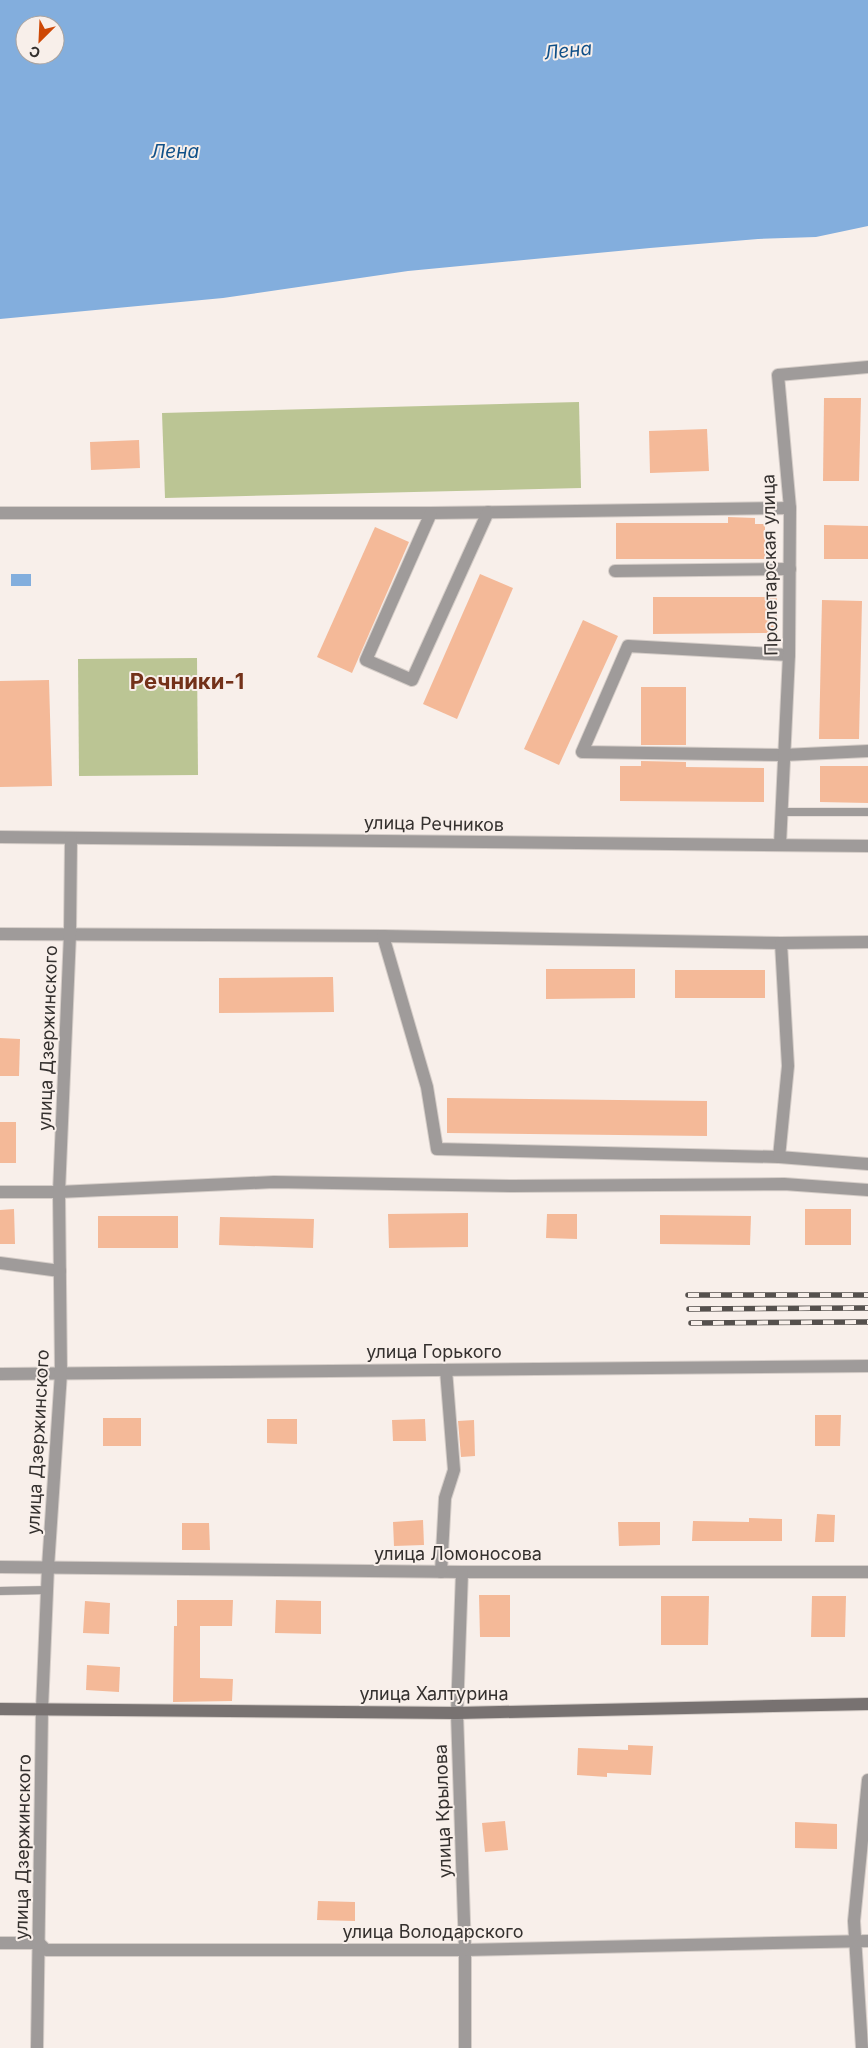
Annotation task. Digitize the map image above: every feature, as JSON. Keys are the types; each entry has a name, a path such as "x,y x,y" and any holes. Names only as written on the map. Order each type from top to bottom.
{"main road":[{"name":"улица Халтурина","path":"0,1709 457,1713 868,1704"}],"street":[{"name":"Пролетарская улица","path":"780,846 780,812 789,655 790,508 778,375 868,367"},
{"path":"0,513 488,512 790,508"},
{"path":"431,512 366,660 412,680 488,512"},
{"path":"616,571 790,570"},
{"path":"789,655 628,646 582,752 784,754 868,751"},
{"name":"улица Речников","path":"0,837 868,846"},
{"name":"улица Дзержинского","path":"38,2048 42,1710 48,1568 61,1373 59,1192 70,934 71,838"},
{"path":"0,934 383,936 782,943 868,942"},
{"path":"383,936 427,1087 437,1150 779,1157 868,1164"},
{"path":"779,1157 788,1066 782,943"},
{"path":"0,1192 59,1192 274,1182 513,1186 784,1184 868,1190"},
{"path":"0,1263 60,1270"},
{"name":"улица Горького","path":"0,1374 868,1366"},
{"path":"441,1572 445,1498 454,1470 446,1370"},
{"name":"улица Ломоносова","path":"0,1567 441,1572 868,1572"},
{"name":"улица Крылова","path":"462,1572 457,1713 465,1950 465,2048"},
{"path":"862,2048 854,1920 868,1780"},
{"name":"улица Володарского","path":"0,1944 38,1943 46,1950 465,1950 868,1941"}],"lane":[{"path":"780,812 868,812"},
{"path":"0,1591 47,1590"}],"green space":[{"path":"579,402 581,488 165,498 162,413"},
{"path":"197,658 198,775 79,776 78,659"}],"water":[{"name":"Лена","path":"0,0 868,0 868,226 816,237 758,239 650,248 408,271 223,298 0,319"},
{"path":"11,574 31,574 31,586 11,586"}],"building":[{"path":"824,398 861,398 859,481 823,481"},
{"path":"707,429 709,471 650,473 649,431"},
{"path":"139,440 140,468 91,470 90,442"},
{"path":"728,517 755,518 755,524 765,524 765,559 616,559 616,523 728,523"},
{"path":"824,525 868,526 868,559 824,559"},
{"path":"375,527 409,542 352,673 317,657"},
{"path":"480,574 513,588 457,719 423,704"},
{"path":"653,597 777,597 777,633 653,634"},
{"path":"822,600 862,601 859,739 819,739"},
{"path":"583,620 618,636 559,765 524,749"},
{"path":"49,680 52,786 0,787 0,681"},
{"path":"641,687 686,687 686,745 641,745"},
{"path":"641,761 686,762 686,767 764,768 764,802 620,801 620,766 641,766"},
{"path":"820,766 868,766 868,803 820,802"},
{"path":"546,969 635,969 635,998 546,999"},
{"path":"675,970 765,970 765,998 675,998"},
{"path":"333,977 334,1012 219,1013 219,978"},
{"path":"0,1038 20,1039 19,1076 0,1076"},
{"path":"447,1098 707,1101 707,1136 447,1133"},
{"path":"0,1122 16,1122 16,1163 0,1163"},
{"path":"14,1209 15,1244 0,1244 0,1210"},
{"path":"805,1209 851,1209 851,1245 805,1245"},
{"path":"468,1213 468,1247 389,1248 388,1214"},
{"path":"547,1214 577,1214 577,1239 546,1238"},
{"path":"660,1215 751,1216 750,1245 660,1244"},
{"path":"98,1216 178,1216 178,1248 98,1248"},
{"path":"220,1217 314,1219 313,1248 219,1245"},
{"path":"815,1415 841,1415 840,1446 815,1446"},
{"path":"103,1418 141,1418 141,1446 103,1446"},
{"path":"267,1419 297,1419 297,1444 267,1443"},
{"path":"425,1419 426,1441 393,1441 392,1420"},
{"path":"474,1420 475,1456 461,1457 458,1421"},
{"path":"817,1514 835,1515 834,1542 815,1542"},
{"path":"749,1518 782,1519 782,1541 692,1541 693,1521 749,1522"},
{"path":"423,1520 424,1545 394,1546 393,1522"},
{"path":"618,1522 660,1522 660,1545 619,1546"},
{"path":"182,1523 209,1523 210,1550 182,1550"},
{"path":"479,1595 510,1595 510,1637 480,1637"},
{"path":"661,1596 709,1596 708,1645 661,1645"},
{"path":"812,1596 846,1596 845,1637 811,1637"},
{"path":"177,1600 233,1600 232,1626 200,1626 200,1678 233,1679 232,1701 173,1702 174,1626 177,1626"},
{"path":"276,1600 321,1601 321,1634 275,1633"},
{"path":"85,1601 110,1603 109,1634 83,1633"},
{"path":"87,1665 120,1667 119,1692 86,1690"},
{"path":"628,1745 653,1746 651,1775 607,1773 607,1777 577,1775 578,1748 628,1750"},
{"path":"505,1821 508,1850 485,1852 482,1823"},
{"path":"795,1822 837,1824 837,1849 795,1848"},
{"path":"318,1901 355,1902 355,1921 317,1920"}],"railway":[{"path":"688,1295 868,1295"},
{"path":"689,1309 868,1308"},
{"path":"691,1323 868,1322"}],"district":[{"name":"Речники-1","path":"187,681"}]}
